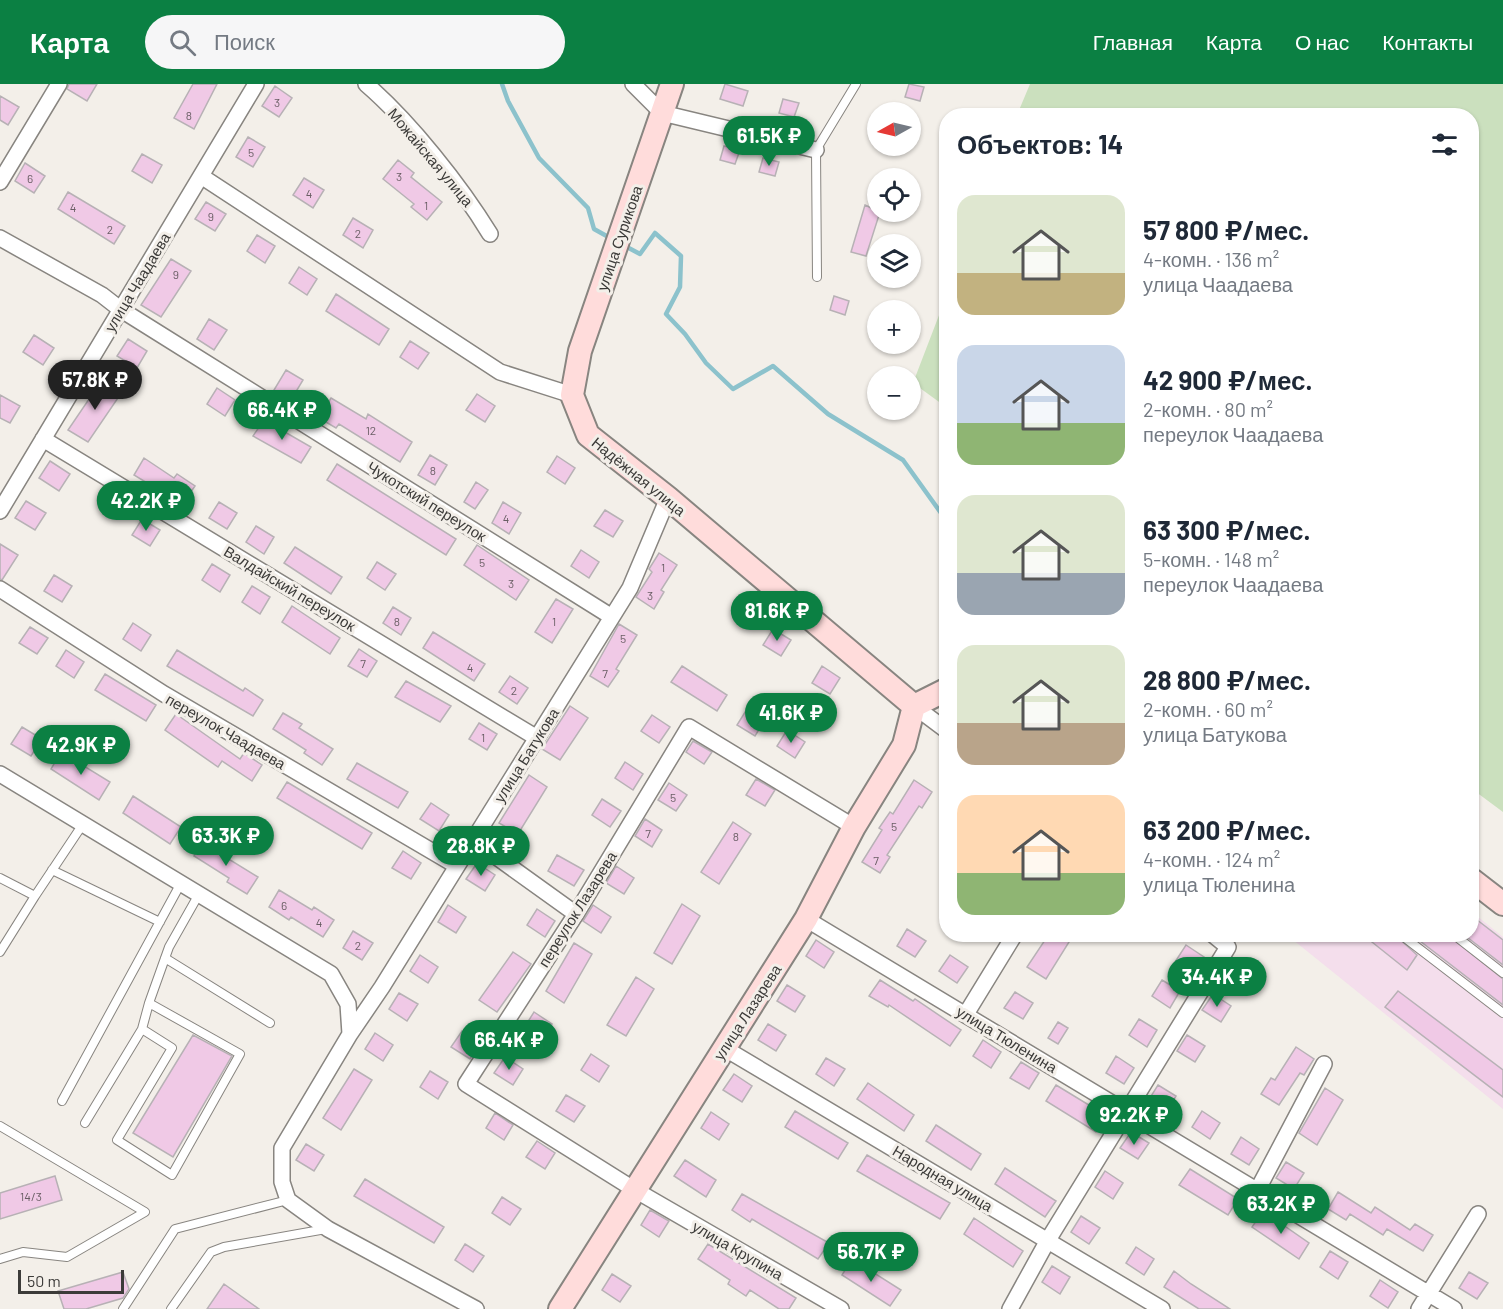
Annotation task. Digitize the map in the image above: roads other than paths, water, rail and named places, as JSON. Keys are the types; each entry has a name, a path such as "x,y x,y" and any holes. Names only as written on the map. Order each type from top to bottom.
{"main road":[{"name":"улица Сурикова","path":"572,395 580,351 672,84"},
{"name":"Надёжная улица","path":"572,395 588,435 668,498 915,706"},
{"path":"915,706 939,694"},
{"name":"улица Лазарева","path":"560,1309 806,919 854,826 904,744 915,706"},
{"path":"1479,885 1503,904"}],"street":[{"path":"0,182 59,84"},
{"name":"улица Чаадаева","path":"0,512 256,84"},
{"name":"Можайская улица","path":"366,84 429,152 472,205 490,234"},
{"path":"633,84 662,113 816,150"},
{"path":"201,176 500,372 572,395"},
{"name":"Чукотский переулок","path":"0,238 102,295 120,309 612,617"},
{"name":"Валдайский переулок","path":"43,439 537,738"},
{"name":"улица Батукова","path":"288,1200 282,1182 282,1148 350,1034 630,588 668,498"},
{"name":"переулок Чаадаева","path":"0,589 164,694 457,866"},
{"name":"Надёжная улица","path":"915,706 939,725"},
{"name":"переулок Лазарева","path":"635,1190 466,1084 576,914 689,727 854,826"},
{"path":"0,774 331,974 348,1004 350,1034"},
{"path":"473,840 576,914"},
{"name":"улица Тюленина","path":"806,919 1454,1309"},
{"path":"966,1014 1010,942"},
{"path":"1010,1309 1048,1240 1129,1112 1228,947 1222,942"},
{"name":"Народная улица","path":"724,1048 1162,1309"},
{"path":"1258,1190 1324,1064"},
{"name":"улица Крупина","path":"635,1190 841,1309"},
{"path":"288,1200 328,1229 476,1309"},
{"path":"1419,1309 1478,1214"}],"lane":[{"path":"817,277 816,150 856,84"},
{"path":"0,952 34,896 83,824"},
{"path":"52,870 160,922"},
{"path":"0,878 34,896"},
{"path":"62,1101 181,884"},
{"path":"85,1123 142,1029 165,958 199,894"},
{"path":"1410,942 1503,1013"},
{"path":"1463,942 1503,973"},
{"path":"165,958 270,1023"},
{"path":"142,1029 172,1048 117,1140 172,1175 240,1054 149,1003"},
{"path":"0,1126 145,1212 67,1257 24,1252 0,1259"},
{"path":"123,1309 175,1229 288,1200"},
{"path":"171,1309 211,1252 224,1247 328,1229"}],"waterway":[{"path":"502,84 508,101 539,158 588,208 594,229 612,239"},
{"path":"625,246 640,254 655,233 681,256 680,287 666,314 685,334 706,363 733,389 773,366 828,414 903,460 939,510"}]}
